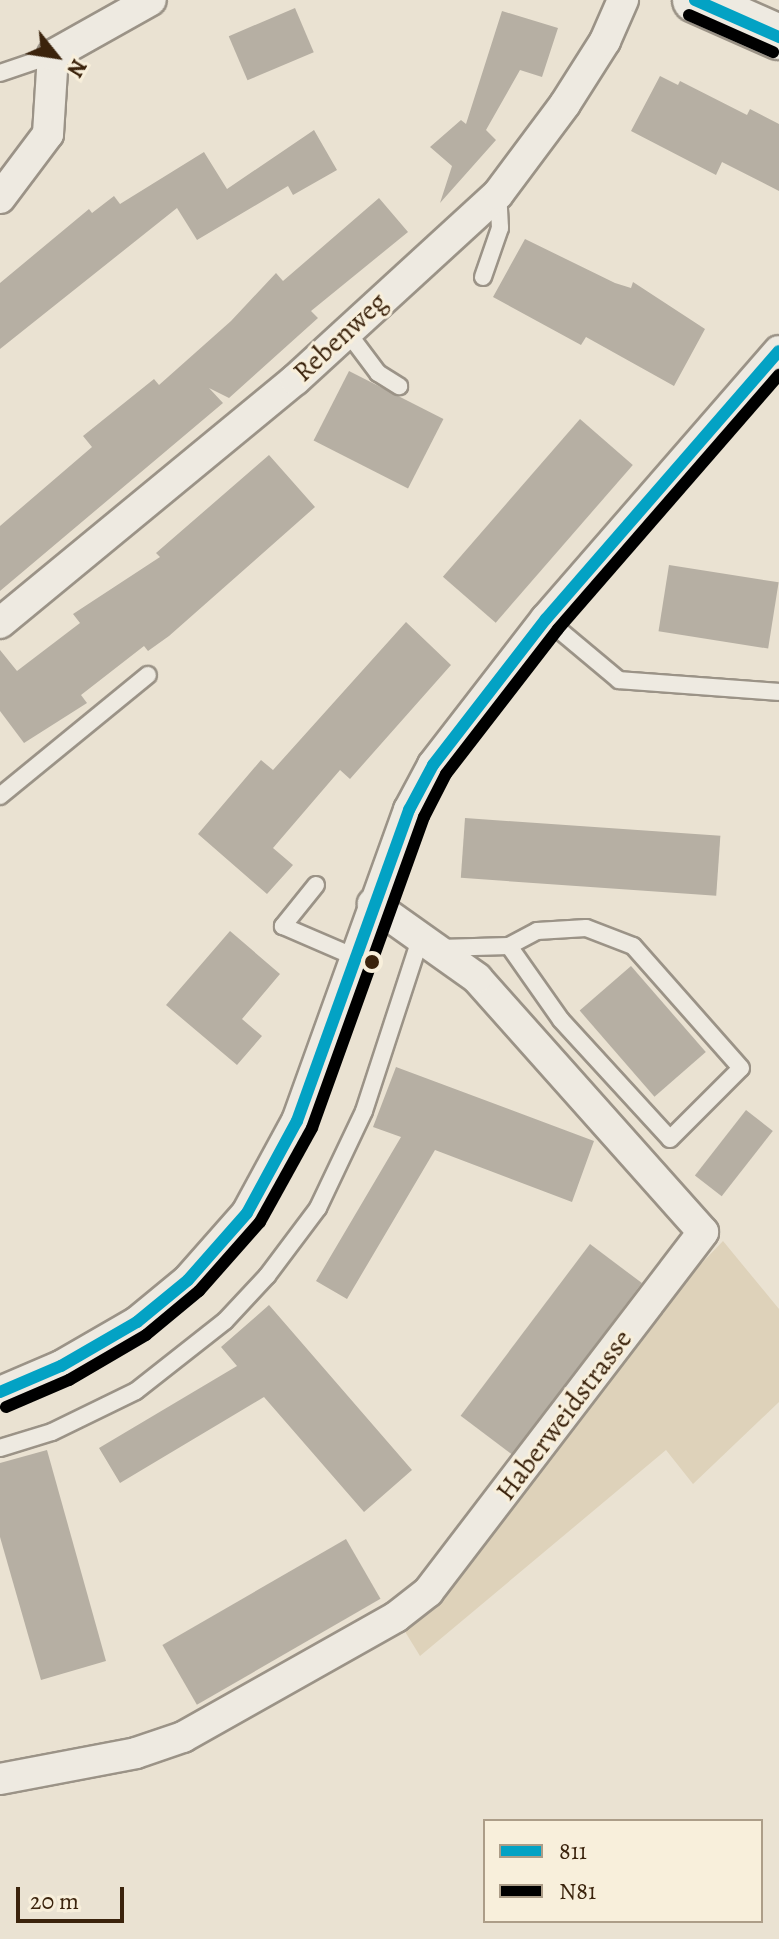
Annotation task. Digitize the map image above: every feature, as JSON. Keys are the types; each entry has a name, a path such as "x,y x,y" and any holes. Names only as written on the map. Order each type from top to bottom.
{"main road":[{"path":"721,5 779,37"}],"street":[{"name":"Rebenweg","path":"0,623 295,380 345,329 498,194 565,104 605,41 623,0"},
{"path":"0,198 48,134 53,55 133,5"},
{"path":"0,1392 61,1366 137,1322 188,1280 247,1213 297,1121 373,904 409,810 433,765 546,619 779,351"},
{"name":"Haberweidstrasse","path":"0,1779 136,1753 183,1737 396,1617 428,1592 703,1232 477,978 373,904"}],"lane":[{"path":"0,73 53,55"},
{"path":"483,277 500,228 498,194"},
{"path":"345,329 378,373 399,386"},
{"path":"546,619 619,680 779,692"},
{"path":"0,796 148,675"},
{"path":"316,885 283,926 355,957"},
{"path":"0,1448 52,1432 136,1391 225,1321 267,1276 318,1208 364,1111 429,942 509,946 537,931 586,928 633,946 741,1068 670,1139 561,1020 509,946"}],"shaded area":[{"path":"723,1241 779,1309 779,1402 693,1484 666,1450 420,1656 396,1617 596,1373"}],"building":[{"path":"295,8 314,52 247,80 229,36"},
{"path":"502,11 558,28 542,77 520,70 486,130 496,140 440,203 452,166 430,147 461,120 466,124"},
{"path":"660,76 678,85 680,81 747,115 750,109 779,124 779,191 722,162 716,175 631,131"},
{"path":"314,130 337,170 293,195 288,186 197,240 177,208 0,349 0,283 89,209 92,213 114,196 120,204 204,152 227,189"},
{"path":"379,198 408,232 311,311 318,318 229,398 209,388 223,403 0,591 0,526 92,447 83,436 154,379 159,385 231,321 276,273 283,281"},
{"path":"525,239 615,283 631,288 633,282 705,329 674,386 586,337 581,345 493,297"},
{"path":"349,371 443,419 408,489 314,440"},
{"path":"580,419 633,465 496,623 443,577"},
{"path":"269,455 315,507 169,636 148,651 144,646 81,695 87,703 24,743 0,711 0,650 17,671 80,623 73,614 160,557 156,553"},
{"path":"669,565 779,582 768,649 659,631"},
{"path":"406,622 451,665 350,779 340,770 273,848 293,865 267,894 198,834 261,760 273,770"},
{"path":"465,818 720,836 716,896 461,878"},
{"path":"230,931 280,974 242,1019 262,1036 237,1065 166,1005"},
{"path":"631,966 706,1052 654,1097 580,1011"},
{"path":"396,1067 594,1141 572,1202 435,1150 347,1299 316,1281 401,1137 373,1127"},
{"path":"746,1110 773,1131 722,1196 695,1175"},
{"path":"590,1244 642,1283 513,1455 461,1416"},
{"path":"269,1305 412,1470 364,1512 264,1397 120,1483 99,1448 237,1366 221,1347"},
{"path":"47,1450 106,1661 41,1680 0,1537 0,1463"},
{"path":"346,1539 380,1599 197,1705 162,1645"}],"transit line":[{"name":"811","path":"695,0 779,37"},
{"name":"N81","path":"689,15 773,52"},
{"name":"811","path":"0,1392 61,1366 137,1322 188,1280 247,1213 297,1121 409,810 433,765 546,619 779,351"},
{"name":"N81","path":"6,1407 69,1380 146,1335 199,1291 260,1222 312,1128 424,817 446,774 558,629 779,375"}]}
